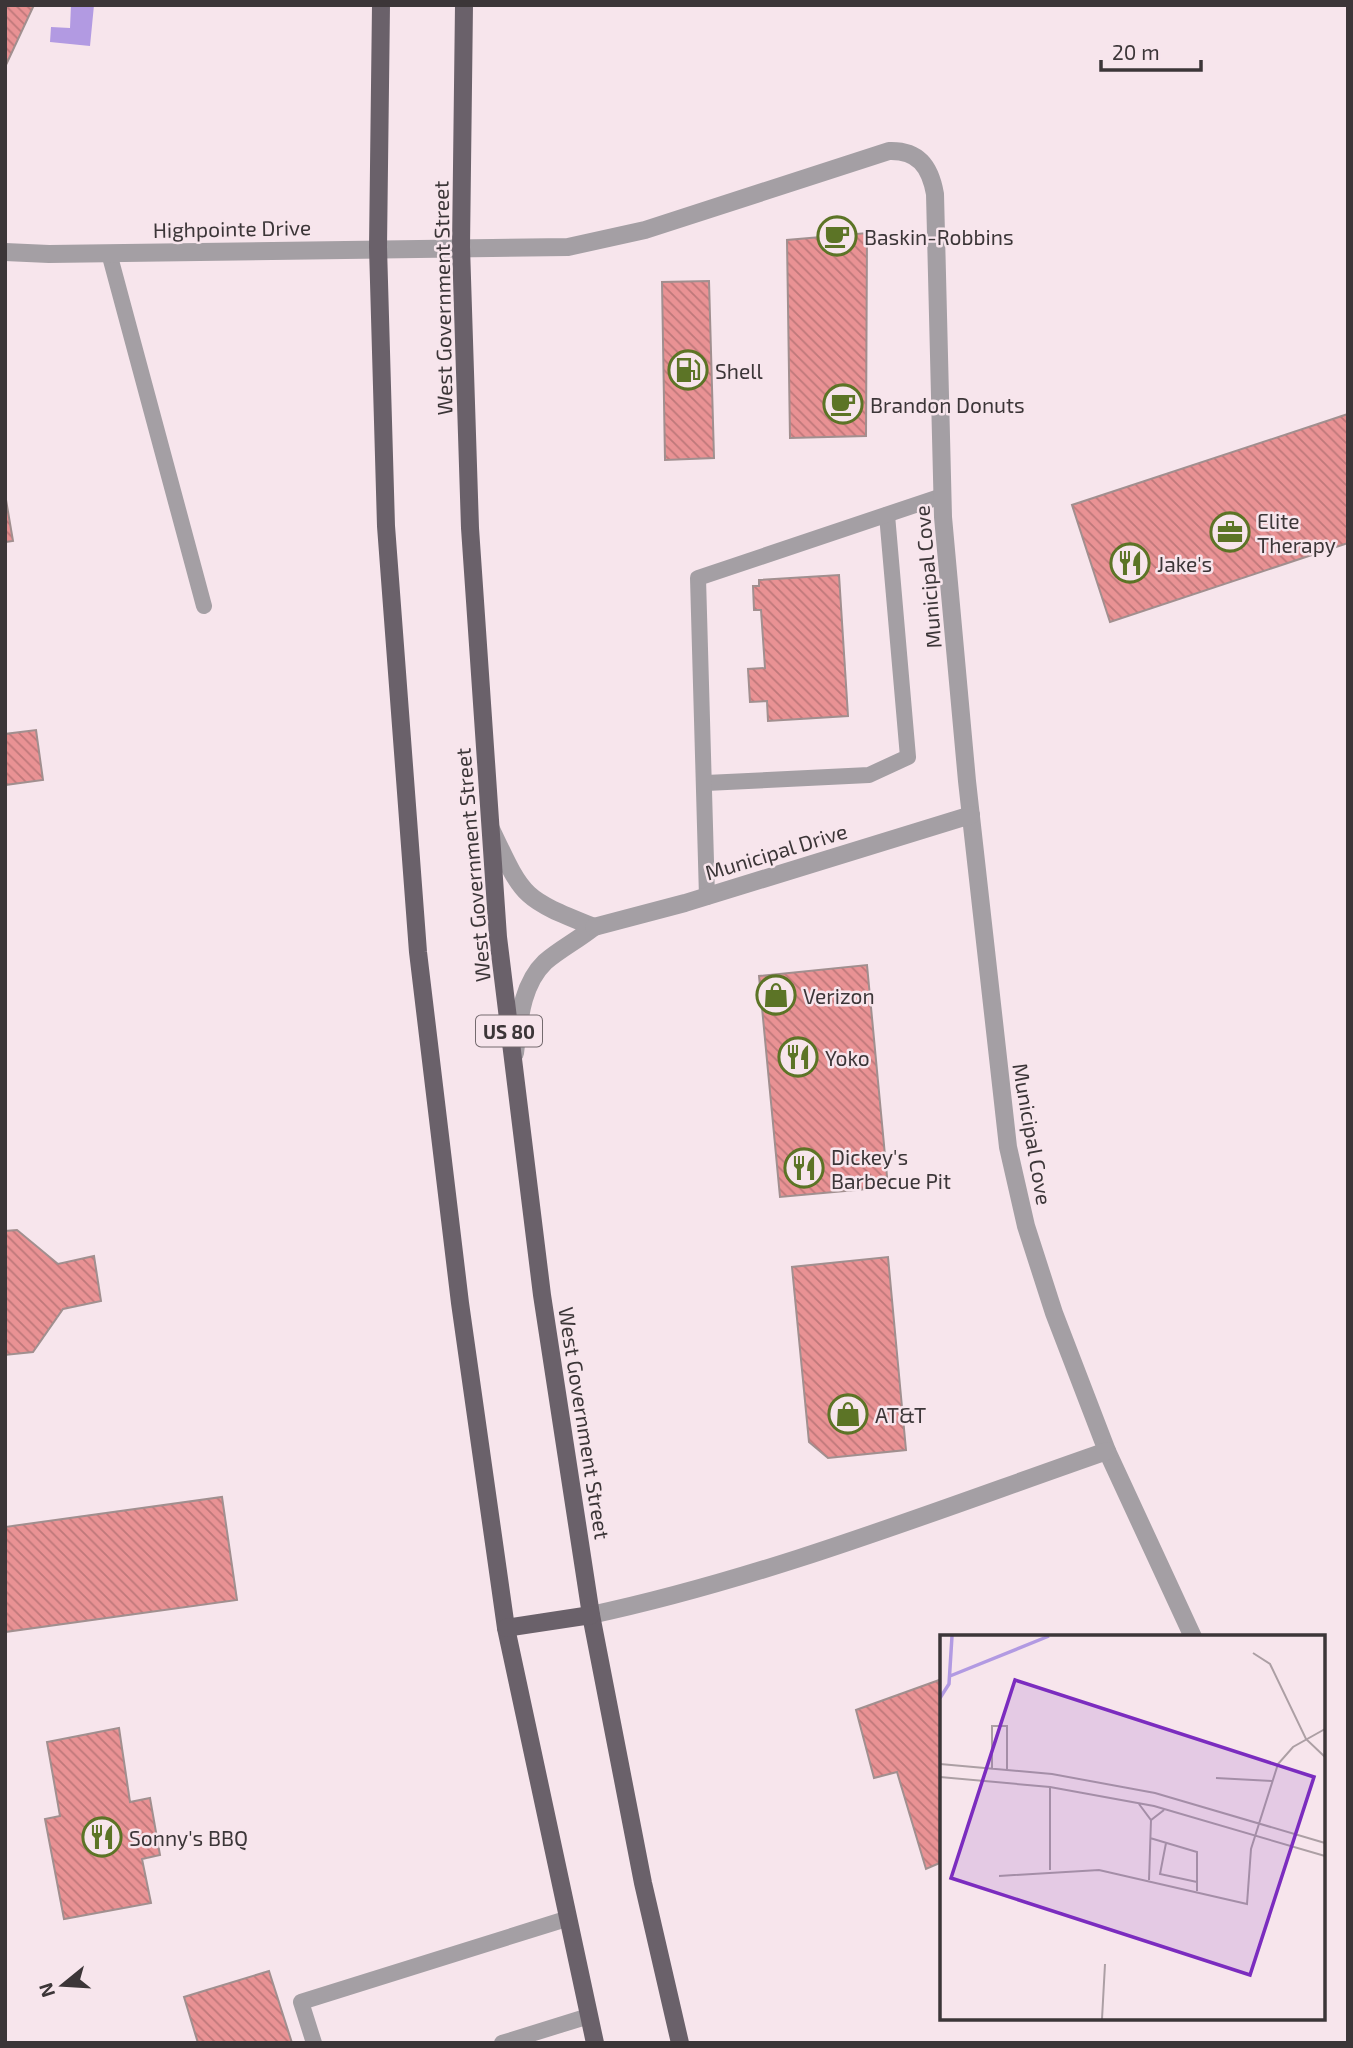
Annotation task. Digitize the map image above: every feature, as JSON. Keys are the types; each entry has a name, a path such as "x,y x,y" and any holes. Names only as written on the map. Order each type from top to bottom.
{"main road":[{"path":"382,5 378,247 390,589 418,952 460,1303 506,1628 566,1919 596,2043"},
{"name":"West Government Street","path":"464,5 461,247 470,528 498,937 542,1296 591,1615 643,1883 680,2043"},
{"path":"506,1628 591,1615"}],"street":[{"name":"Municipal Cove","path":"461,247 568,247 632,233 868,157 905,151 921,160 932,173 935,194 942,496 971,815 1008,1147 1026,1226 1054,1313 1107,1451 1192,1635"},
{"name":"Highpointe Drive","path":"5,252 109,253 461,247"},
{"name":"Municipal Drive","path":"513,1064 524,997 534,977 543,964 594,928 707,897 971,815"},
{"path":"491,828 524,892 552,911 594,928"},
{"path":"591,1615 652,1602 783,1564 1107,1451"}],"lane":[{"path":"109,253 204,606"},
{"path":"707,897 706,783 698,578 942,496"},
{"path":"706,783 869,775 908,757 887,515"},
{"path":"314,2043 301,2002 566,1919"},
{"path":"502,2043 589,2016"}],"shaded area":[{"path":"71,5 94,5 90,46 50,42 51,27 70,28"}],"building":[{"path":"5,5 34,5 5,67"},
{"path":"867,233 866,436 790,438 787,240"},
{"name":"Shell","path":"709,281 714,458 665,460 662,282"},
{"path":"1348,414 1348,543 1110,622 1072,505"},
{"path":"5,494 13,541 5,542"},
{"path":"839,575 848,716 768,721 767,701 750,702 748,669 765,668 761,610 754,610 753,586 759,586 759,580"},
{"path":"36,730 43,780 5,785 5,734"},
{"path":"867,965 888,1187 780,1197 759,976"},
{"path":"17,1230 58,1264 94,1256 101,1301 63,1309 33,1352 5,1355 5,1231"},
{"path":"888,1257 906,1450 828,1458 809,1442 792,1267"},
{"path":"222,1497 237,1600 5,1632 5,1527"},
{"path":"940,1680 940,1863 926,1869 897,1772 874,1778 856,1710"},
{"name":"Sonny's BBQ","path":"119,1728 130,1802 150,1798 160,1855 142,1859 151,1903 64,1919 45,1819 60,1816 47,1742"},
{"path":"269,1971 292,2043 198,2043 184,1997"}],"place":[{"name":"Baskin-Robbins","path":"837,236"},
{"name":"Shell","path":"688,370"},
{"name":"Brandon Donuts","path":"843,404"},
{"name":"Elite Therapy","path":"1230,532"},
{"name":"Jake's","path":"1130,563"},
{"name":"Verizon","path":"776,995"},
{"name":"Yoko","path":"798,1057"},
{"name":"Dickey's Barbecue Pit","path":"804,1168"},
{"name":"AT&T","path":"848,1414"},
{"name":"Sonny's BBQ","path":"102,1837"}]}
